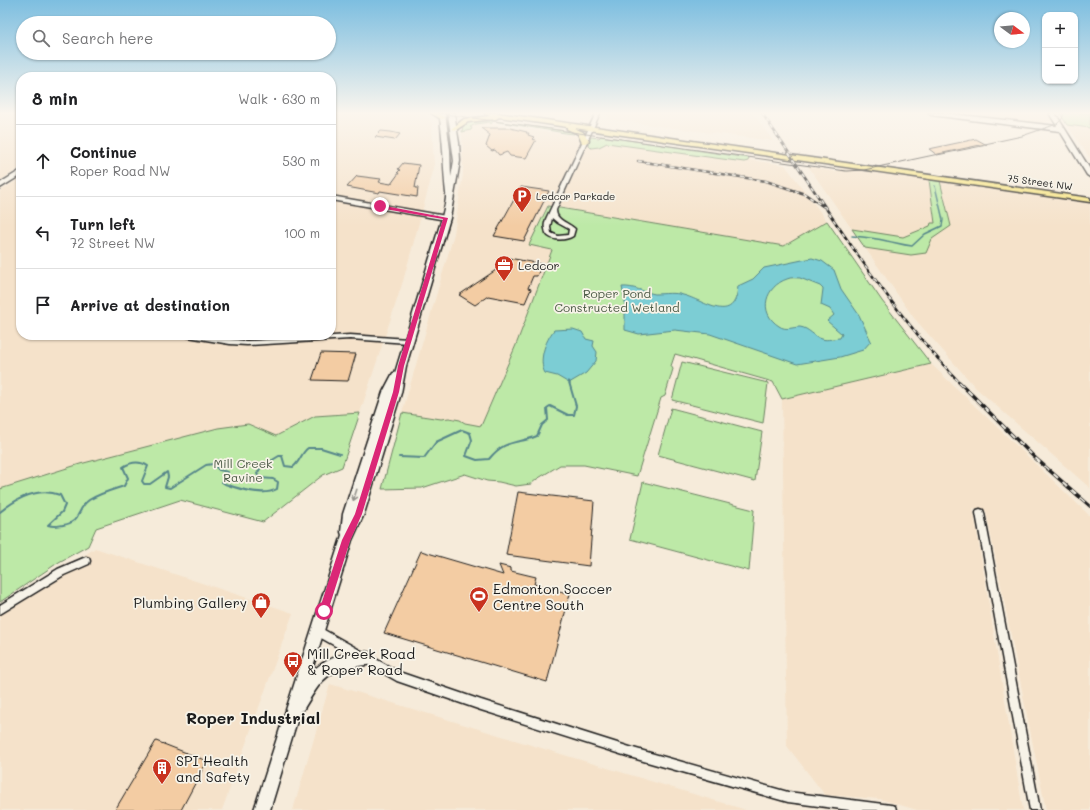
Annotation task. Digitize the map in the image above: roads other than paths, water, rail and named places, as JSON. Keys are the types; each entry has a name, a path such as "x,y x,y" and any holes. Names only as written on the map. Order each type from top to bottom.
{"main road":[{"path":"446,151 448,164 447,178 450,194"},
{"path":"262,810 346,540 358,514 396,392 408,341 446,218 457,164 456,151"},
{"name":"75 Street NW","path":"763,151 969,182 1090,198"},
{"name":"75 Street NW","path":"778,151 1090,194"},
{"path":"1075,151 1090,175"},
{"path":"0,186 16,175"},
{"path":"292,715 314,681 327,667 341,661 366,658"}],"street":[{"path":"553,210 553,215 555,218 572,229 570,236 555,236 548,231 549,219 553,210 580,151"},
{"path":"336,199 446,218"},
{"path":"336,338 350,337 408,341"},
{"path":"218,340 247,343 298,340"},
{"path":"980,513 1035,810"},
{"path":"0,610 61,572 86,561"},
{"path":"317,631 397,676 462,699 641,755 788,798 891,810"}],"water":[{"path":"812,258 822,261 834,270 841,289 859,315 871,341 863,350 840,357 797,364 710,334 675,330 639,334 625,330 625,302 622,287 634,288 655,294 680,294 717,308 725,308 731,305 736,298 738,286 753,279 764,268","holes":["790,278 800,278 820,286 823,289 821,305 830,309 834,315 827,321 842,334 840,338 824,340 800,327 787,329 779,326 768,314 766,307 769,293 780,282"]},
{"path":"573,329 582,332 586,339 594,341 593,346 597,352 596,361 586,373 569,383 557,376 545,373 542,357 545,345 554,330"}],"waterway":[{"path":"852,236 874,238 912,246 925,234 942,226 943,220 935,186"},
{"path":"399,457 424,458 436,442 462,430 470,433 472,440 466,456 477,460 489,459 495,452 506,445 537,436 542,425 548,420 547,408 550,406 568,415 574,415 576,406 569,382"},
{"path":"0,512 13,502 28,495 44,492 52,493 60,495 65,505 62,512 48,525 56,526 69,523 76,518 82,507 89,500 124,486 128,478 123,467 132,463 142,463 148,466 142,481 144,484 150,484 167,472 168,477 165,487 170,488 206,465 213,464 219,470 228,472 222,482 225,484 251,491 265,492 277,489 278,482 273,479 260,478 257,474 261,467 279,456 282,456 285,466 293,467 308,448 321,448 340,454"}],"tram line":[{"path":"704,151 846,171 864,170 953,151"}],"railway":[{"path":"787,151 832,218 905,320 960,383"},
{"path":"638,161 766,181 805,194 824,207"},
{"path":"960,383 1033,456 1090,506"}],"place":[{"name":"Ledcor Parkade","path":"522,213"},
{"name":"Ledcor","path":"504,282"},
{"name":"Edmonton Soccer Centre South","path":"479,613"},
{"name":"Plumbing Gallery","path":"261,619"},
{"name":"Mill Creek Road & Roper Road","path":"293,678"},
{"name":"SPI Health and Safety","path":"162,785"}],"district":[{"name":"Roper Industrial","path":"253,717"}],"park label":[{"name":"Roper Pond Constructed Wetland","path":"617,300"},
{"name":"Mill Creek Ravine","path":"243,470"}]}
